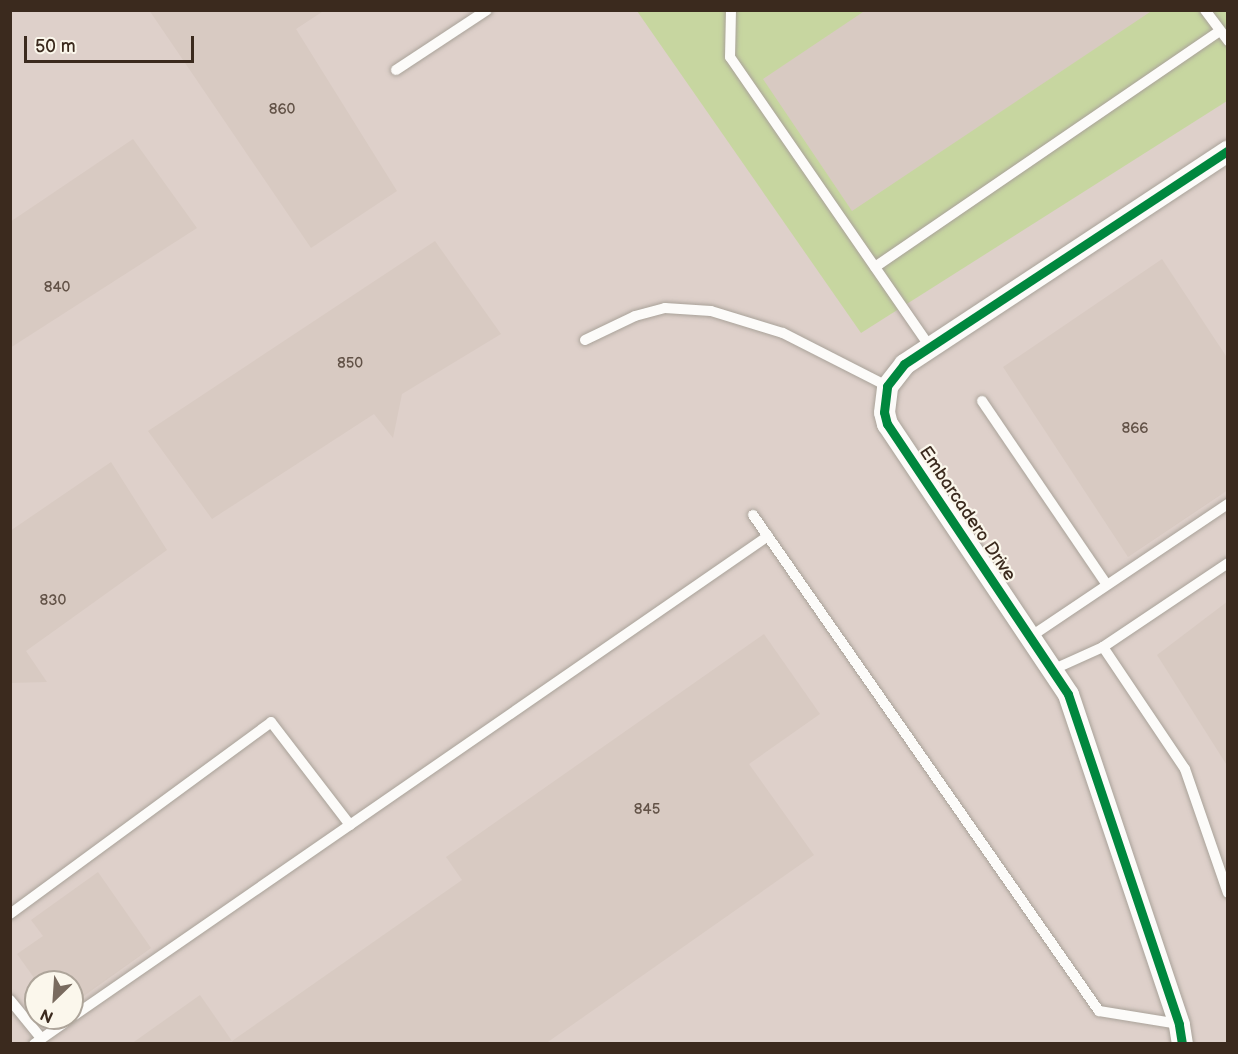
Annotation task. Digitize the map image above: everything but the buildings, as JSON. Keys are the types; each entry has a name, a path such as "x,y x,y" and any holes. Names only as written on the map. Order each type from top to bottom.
{"street":[{"path":"887,386 904,364 1227,150"},
{"name":"Embarcadero Drive","path":"887,386 884,412 887,424 1068,694 1180,1034"}],"lane":[{"path":"396,70 487,10"},
{"path":"731,10 730,57 930,347"},
{"path":"1205,10 1227,41"},
{"path":"875,267 1220,31"},
{"path":"585,340 635,315 665,308 711,311 783,333 887,386"},
{"path":"982,401 1107,585"},
{"path":"1030,637 1227,504"},
{"path":"753,515 1099,1011 1180,1034"},
{"path":"84,1009 768,536"},
{"path":"1052,670 1103,648 1227,563"},
{"path":"1103,648 1185,769 1227,893"},
{"path":"10,914 271,722 350,825"},
{"path":"10,1000 38,1041 54,1030"}],"shaded area":[{"path":"10,11 1227,11 1227,1043 11,1043"}],"green space":[{"path":"637,11 1227,11 1227,101 861,333"}],"cycle path":[{"path":"1182,1044 1179,1024 1068,694 887,424 884,412 887,386 904,364 1228,150"}]}
